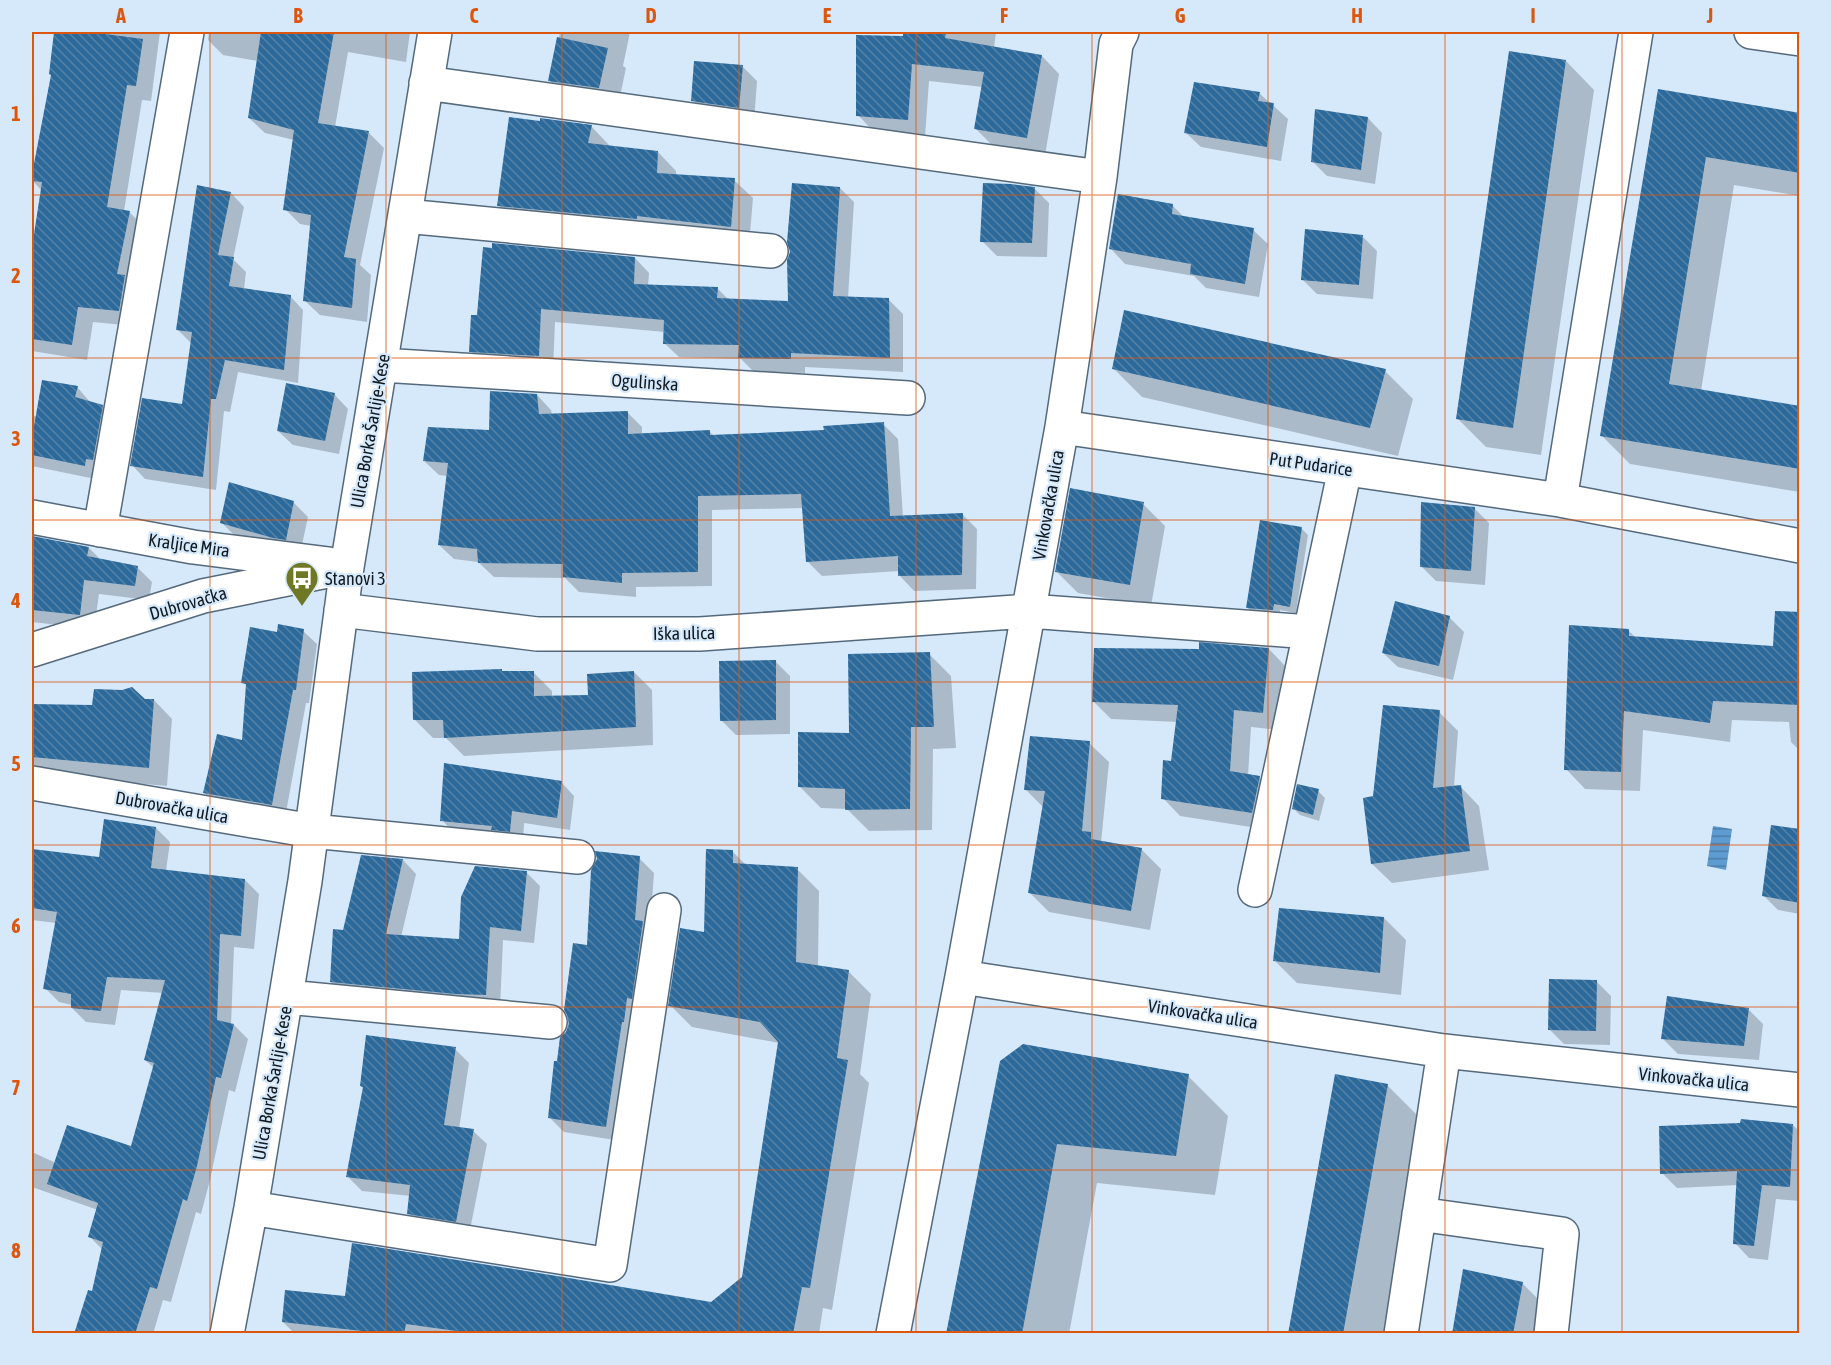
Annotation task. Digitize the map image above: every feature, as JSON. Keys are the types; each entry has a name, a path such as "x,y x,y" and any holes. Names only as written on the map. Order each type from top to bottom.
{"street":[{"path":"100,530 187,32"},
{"name":"Ulica Borka Šarlije-Kese","path":"227,1334 287,997 312,831 347,567 435,32"},
{"name":"Vinkovačka ulica","path":"893,1334 962,977 1062,427 1100,177 1116,44 1122,32"},
{"path":"1560,500 1636,32"},
{"path":"1752,32 1800,39"},
{"path":"426,83 1100,177"},
{"path":"405,216 771,251"},
{"name":"Ogulinska","path":"381,365 908,398"},
{"name":"Put Pudarice","path":"1062,427 1560,500 1800,546"},
{"path":"1255,890 1345,469"},
{"name":"Kraljice Mira","path":"32,517 193,547 293,558 347,567"},
{"name":"Dubrovačka","path":"32,650 203,596 347,567"},
{"name":"Iška ulica","path":"341,610 537,634 700,634 1029,611 1310,632"},
{"name":"Dubrovačka ulica","path":"32,783 312,831"},
{"path":"312,831 578,857"},
{"path":"251,1208 610,1265 664,910"},
{"name":"Vinkovačka ulica","path":"962,977 1444,1051 1800,1090"},
{"path":"287,997 550,1022"},
{"path":"1401,1334 1444,1051"},
{"path":"1419,1214 1562,1234 1551,1334"}],"water":[{"path":"1713,826 1732,829 1726,870 1707,866"}],"building":[{"path":"54,32 90,32 143,39 136,86 127,85 107,207 130,211 117,274 125,275 119,311 78,307 72,345 32,339 32,247 42,182 32,181 32,174 51,75 49,74"},
{"path":"261,32 334,32 318,123 369,131 344,257 356,259 352,308 303,301 311,215 283,210 294,130 248,118"},
{"path":"903,32 946,32 945,38 1042,55 1027,138 974,129 984,72 912,64 908,120 856,116 856,35 903,36"},
{"path":"557,37 608,48 599,88 548,81"},
{"path":"1509,51 1566,60 1513,428 1456,419"},
{"path":"694,61 743,65 739,108 691,101"},
{"path":"1194,82 1260,92 1258,101 1274,103 1267,147 1184,133"},
{"path":"1658,89 1800,113 1800,173 1706,157 1669,384 1800,406 1800,469 1600,436"},
{"path":"1315,109 1368,117 1361,170 1311,162"},
{"path":"509,117 540,121 540,118 592,125 588,143 658,151 657,173 735,178 731,227 637,216 637,219 497,206"},
{"path":"792,183 840,187 833,296 889,298 890,358 791,353 791,359 738,358 739,345 663,344 664,320 541,309 539,356 469,352 471,315 477,315 483,247 492,248 492,243 635,257 634,284 718,287 717,298 788,301 787,260 790,252 787,242"},
{"path":"983,183 1035,187 1032,243 980,242"},
{"path":"197,185 231,192 218,255 234,257 229,286 291,295 284,370 225,360 216,399 211,399 203,477 130,466 142,398 182,404 192,332 176,330"},
{"path":"1118,194 1173,204 1172,214 1254,228 1245,284 1190,274 1191,264 1109,249"},
{"path":"1305,229 1363,235 1359,285 1301,280"},
{"path":"1124,310 1386,369 1370,428 1112,369"},
{"path":"42,380 78,386 75,397 103,405 93,460 86,459 85,466 32,455 32,438"},
{"path":"286,383 335,393 325,441 277,431"},
{"path":"490,391 537,394 539,414 628,411 628,434 710,430 710,435 824,430 823,426 884,422 890,516 963,513 962,575 898,576 898,556 806,562 801,494 698,496 698,572 622,573 622,583 563,577 563,564 478,563 477,549 438,545 448,463 423,461 428,427 489,430"},
{"path":"229,482 294,501 286,540 220,523"},
{"path":"1070,488 1144,502 1130,585 1055,572"},
{"path":"1421,502 1475,507 1471,571 1420,567"},
{"path":"1260,520 1302,527 1290,607 1274,604 1273,610 1246,608"},
{"path":"32,536 89,547 87,556 138,566 135,586 84,580 80,615 32,610 34,564 32,563"},
{"path":"1395,601 1450,616 1439,666 1382,653"},
{"path":"1775,611 1800,612 1800,705 1713,701 1710,723 1624,711 1621,772 1564,770 1569,625 1629,629 1629,636 1773,646"},
{"path":"278,624 304,629 296,690 293,690 272,805 203,793 217,734 242,740 246,684 241,683 250,627 277,632"},
{"path":"1199,642 1269,648 1263,713 1234,710 1230,771 1260,776 1252,813 1161,799 1163,760 1171,761 1178,705 1092,702 1094,648 1199,649"},
{"path":"930,652 934,727 911,727 910,809 845,810 845,789 798,787 798,732 849,733 848,654"},
{"path":"776,660 776,720 720,721 719,661"},
{"path":"502,669 502,671 534,671 534,696 588,695 587,674 634,671 636,727 444,738 443,720 413,720 412,672"},
{"path":"132,687 145,699 154,699 149,768 32,757 32,704 92,705 94,689 122,690"},
{"path":"1383,705 1440,710 1433,788 1461,785 1470,851 1371,864 1363,798 1373,796"},
{"path":"1030,736 1090,741 1082,831 1091,832 1091,839 1142,848 1131,911 1028,893 1045,791 1024,790"},
{"path":"444,763 562,781 557,818 512,811 510,832 491,830 492,826 440,821"},
{"path":"1297,784 1319,789 1313,815 1292,809"},
{"path":"104,819 156,827 151,868 245,879 241,936 220,934 217,1020 234,1024 221,1078 216,1077 187,1201 183,1199 157,1289 150,1287 135,1334 74,1334 88,1290 92,1291 103,1242 88,1237 98,1203 47,1184 67,1125 131,1146 154,1063 144,1060 165,980 107,977 101,1011 71,1008 71,994 43,989 57,912 32,908 32,849 99,857"},
{"path":"1771,825 1800,829 1800,903 1762,896"},
{"path":"706,849 733,850 733,863 798,867 796,962 849,970 837,1058 848,1060 810,1288 802,1287 793,1334 478,1334 406,1324 404,1334 389,1334 282,1322 285,1290 345,1296 352,1243 711,1302 742,1277 778,1042 760,1022 668,1006 680,928 704,932"},
{"path":"595,851 640,856 635,920 643,921 632,999 627,998 624,1022 622,1022 606,1127 548,1118 554,1061 557,1061 560,1037 566,1032 569,1024 564,1010 573,943 587,945 591,870 597,859"},
{"path":"361,855 403,859 386,934 459,939 461,897 475,866 527,871 521,931 490,927 486,995 330,982 333,929 343,930"},
{"path":"1279,908 1384,917 1380,973 1273,961"},
{"path":"1549,979 1597,980 1596,1031 1548,1030"},
{"path":"1667,996 1749,1008 1744,1046 1661,1039"},
{"path":"366,1035 456,1047 444,1125 474,1129 456,1222 407,1214 410,1185 346,1177 363,1087 360,1086"},
{"path":"1023,1044 1189,1074 1176,1156 1057,1144 1022,1334 946,1334 1000,1061"},
{"path":"1335,1074 1388,1084 1343,1334 1288,1334"},
{"path":"1741,1119 1793,1124 1790,1187 1762,1185 1754,1246 1733,1244 1737,1171 1660,1174 1659,1126 1740,1123"},
{"path":"1463,1269 1523,1282 1513,1334 1452,1334"}],"place":[{"name":"Stanovi 3","path":"302,607"}]}
